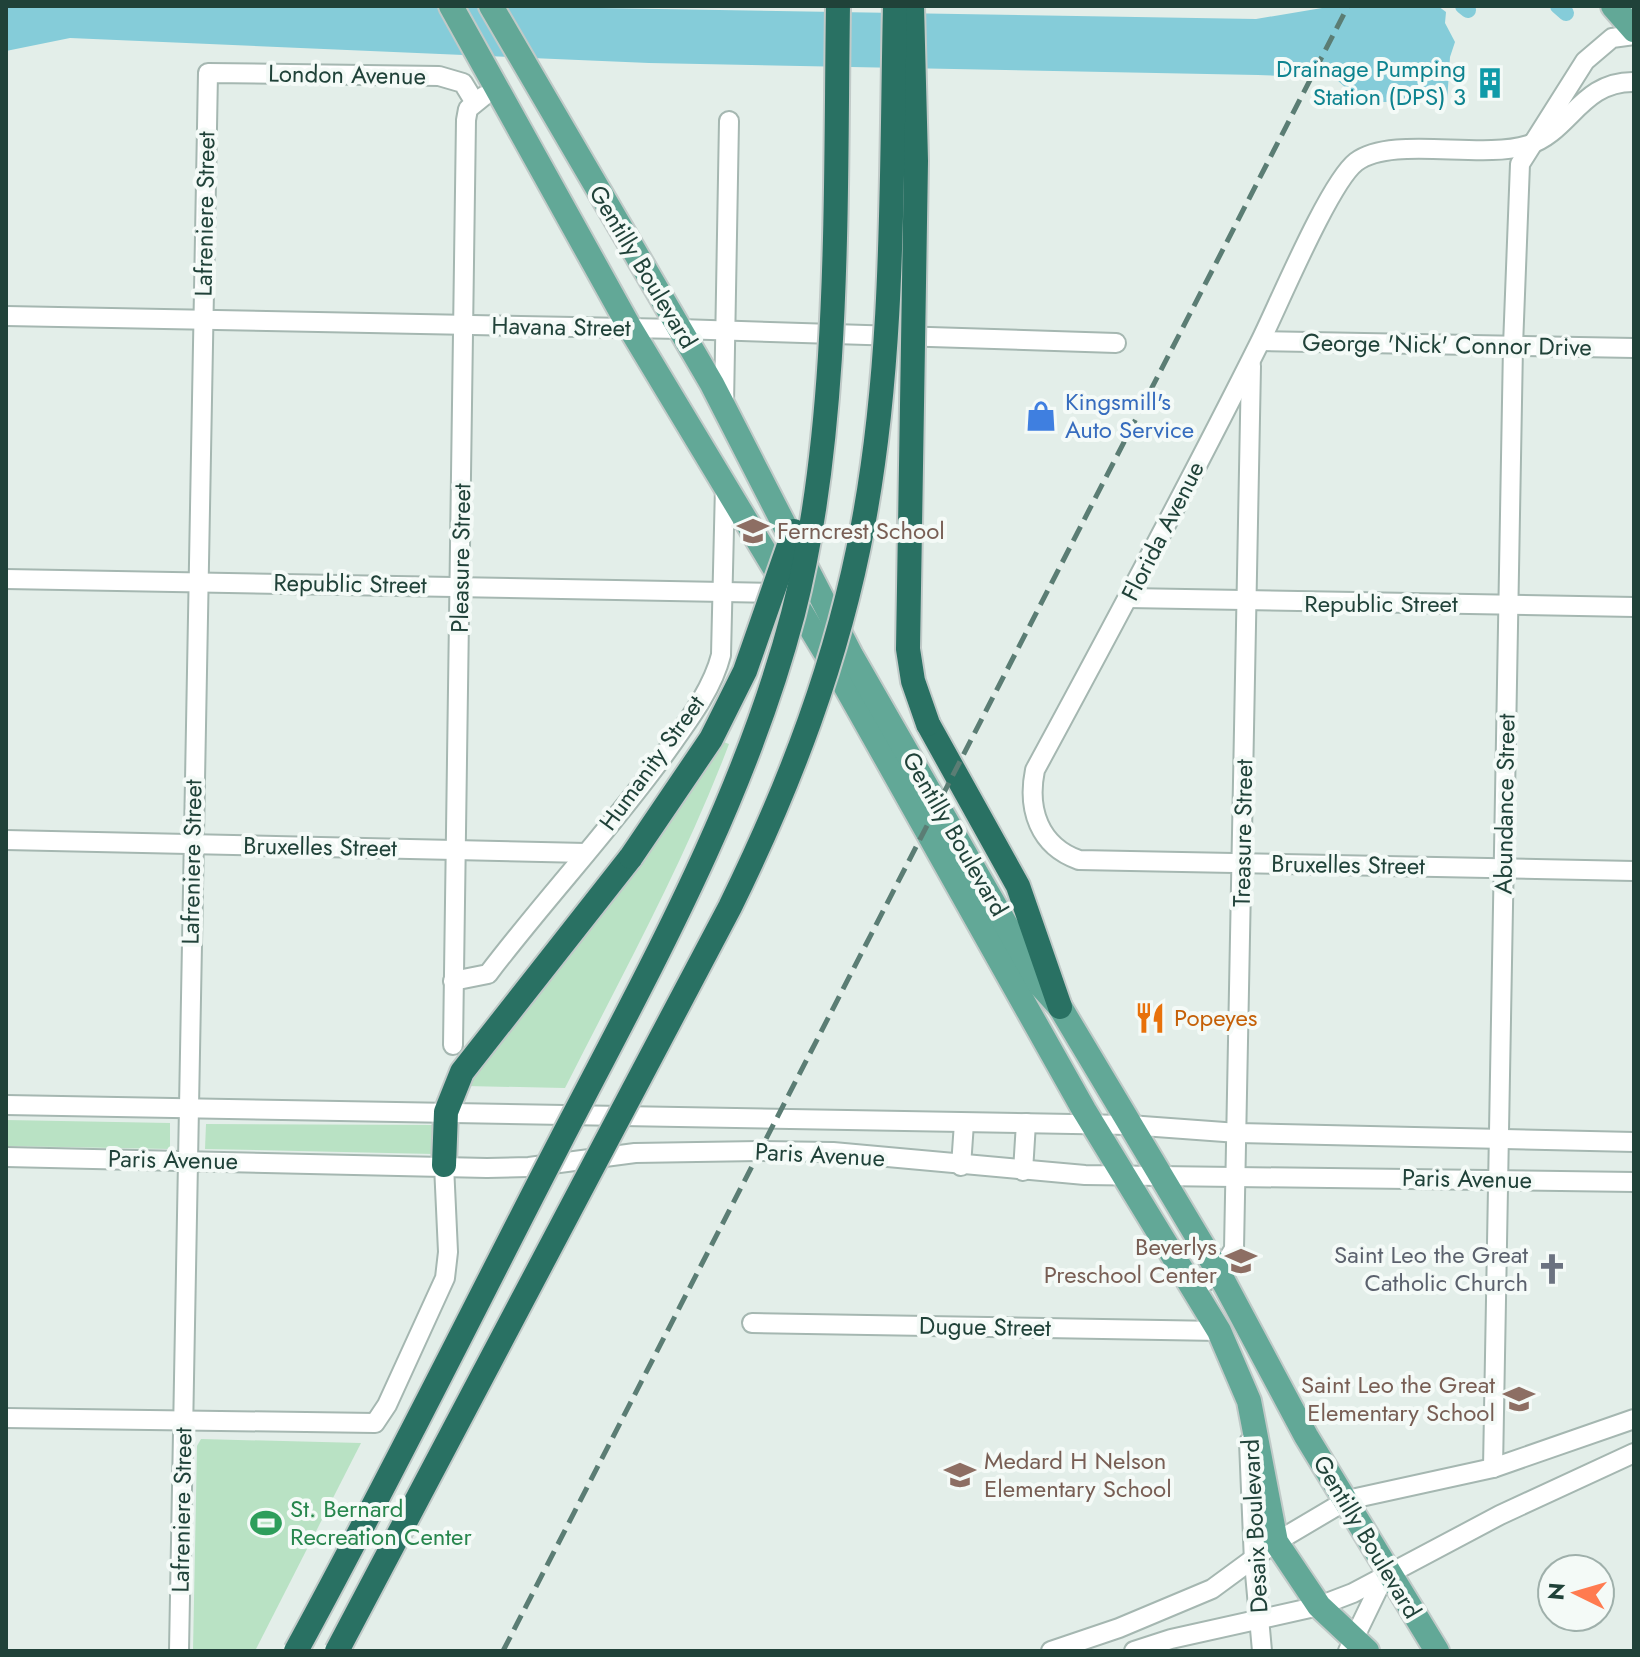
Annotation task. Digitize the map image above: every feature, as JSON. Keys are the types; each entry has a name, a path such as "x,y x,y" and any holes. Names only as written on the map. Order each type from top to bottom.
{"highway":[{"path":"296,1651 717,832 745,764 794,611 824,417 831,307 838,6"},
{"path":"337,1651 730,907 802,749 852,580 879,412 888,297 895,6"},
{"path":"912,6 916,191 908,649 913,681 928,724 1018,886 1060,1007"},
{"path":"444,1165 446,1112 471,1060 631,857 711,739 745,671 786,558 824,417"}],"main road":[{"name":"Gentilly Boulevard","path":"451,6 630,328 725,481 1123,1176 1219,1331 1249,1401 1276,1542 1319,1606 1356,1648"},
{"name":"Gentilly Boulevard","path":"491,6 724,405 851,655 1041,986 1060,1007 1161,1175 1219,1273 1306,1436 1437,1651"},
{"path":"1613,6 1634,32"}],"street":[{"name":"Abundance Street","path":"1493,1468 1513,346 1520,164 1585,61 1612,38 1634,32"},
{"name":"London Avenue","path":"208,73 439,76 463,83 474,101"},
{"name":"Lafreniere Street","path":"179,1651 208,73"},
{"name":"Abundance Street","path":"1533,144 1588,95 1609,85 1634,82"},
{"path":"474,101 496,83"},
{"name":"Pleasure Street","path":"453,1045 466,120 474,101"},
{"path":"724,405 729,121"},
{"name":"Florida Avenue","path":"1035,770 1128,598 1301,257 1354,163 1381,152 1403,149 1490,152 1533,144"},
{"name":"Havana Street","path":"6,316 680,329 1116,343"},
{"name":"George 'Nick' Connor Drive","path":"1261,341 1634,348"},
{"name":"Treasure Street","path":"1219,1273 1234,1249 1251,359"},
{"name":"Humanity Street","path":"453,981 488,974 682,730 717,668 725,481"},
{"name":"Republic Street","path":"6,579 790,593"},
{"name":"Republic Street","path":"1128,598 1245,603 1634,607"},
{"name":"Bruxelles Street","path":"1035,770 1031,808 1045,835 1065,855 1095,862 1634,871"},
{"name":"Bruxelles Street","path":"6,840 586,853"},
{"name":"Paris Avenue","path":"6,1105 1093,1124 1238,1133 1634,1142"},
{"path":"961,1166 964,1123"},
{"path":"1023,1171 1026,1123"},
{"name":"Paris Avenue","path":"6,1157 529,1167 635,1153 833,1152 961,1166 1123,1176 1236,1174 1634,1182"},
{"path":"6,1418 369,1425 379,1418 387,1405 445,1278 448,1252 444,1165"},
{"path":"1194,1289 1219,1273"},
{"name":"Dugue Street","path":"752,1323 1219,1331"},
{"name":"Desaix Boulevard","path":"1249,1401 1254,1562 1262,1651"},
{"path":"1051,1651 1186,1601 1254,1562 1276,1542 1347,1500 1493,1468 1633,1421"},
{"path":"1134,1651 1171,1639 1319,1606 1390,1574 1526,1501 1634,1453"},
{"path":"1356,1648 1379,1587 1390,1574"}],"green space":[{"path":"721,741 729,744 692,832 565,1088 466,1086"},
{"path":"6,1120 170,1123 170,1149 6,1146"},
{"path":"206,1124 433,1125 433,1154 205,1149"},
{"path":"201,1439 361,1443 255,1651 193,1651 197,1446"}],"water":[{"path":"6,6 481,6 1256,19 1328,7 1438,6 1446,12 1445,23 1455,42 1450,57 1447,102 1361,102 1335,78 1258,75 649,63 70,38 6,51"}],"waterway":[{"path":"1463,6 1468,10"},
{"path":"1558,6 1566,13"}],"railway":[{"path":"503,1651 1348,6"}],"place":[{"name":"Drainage Pumping Station (DPS) 3","path":"1490,83"},
{"name":"Kingsmill's Auto Service","path":"1041,416"},
{"name":"Ferncrest School","path":"753,531"},
{"name":"Popeyes","path":"1150,1018"},
{"name":"Beverlys Preschool Center","path":"1241,1261"},
{"name":"Saint Leo the Great Catholic Church","path":"1552,1269"},
{"name":"Saint Leo the Great Elementary School","path":"1519,1399"},
{"name":"Medard H Nelson Elementary School","path":"960,1475"},
{"name":"St. Bernard Recreation Center","path":"266,1523"}]}
